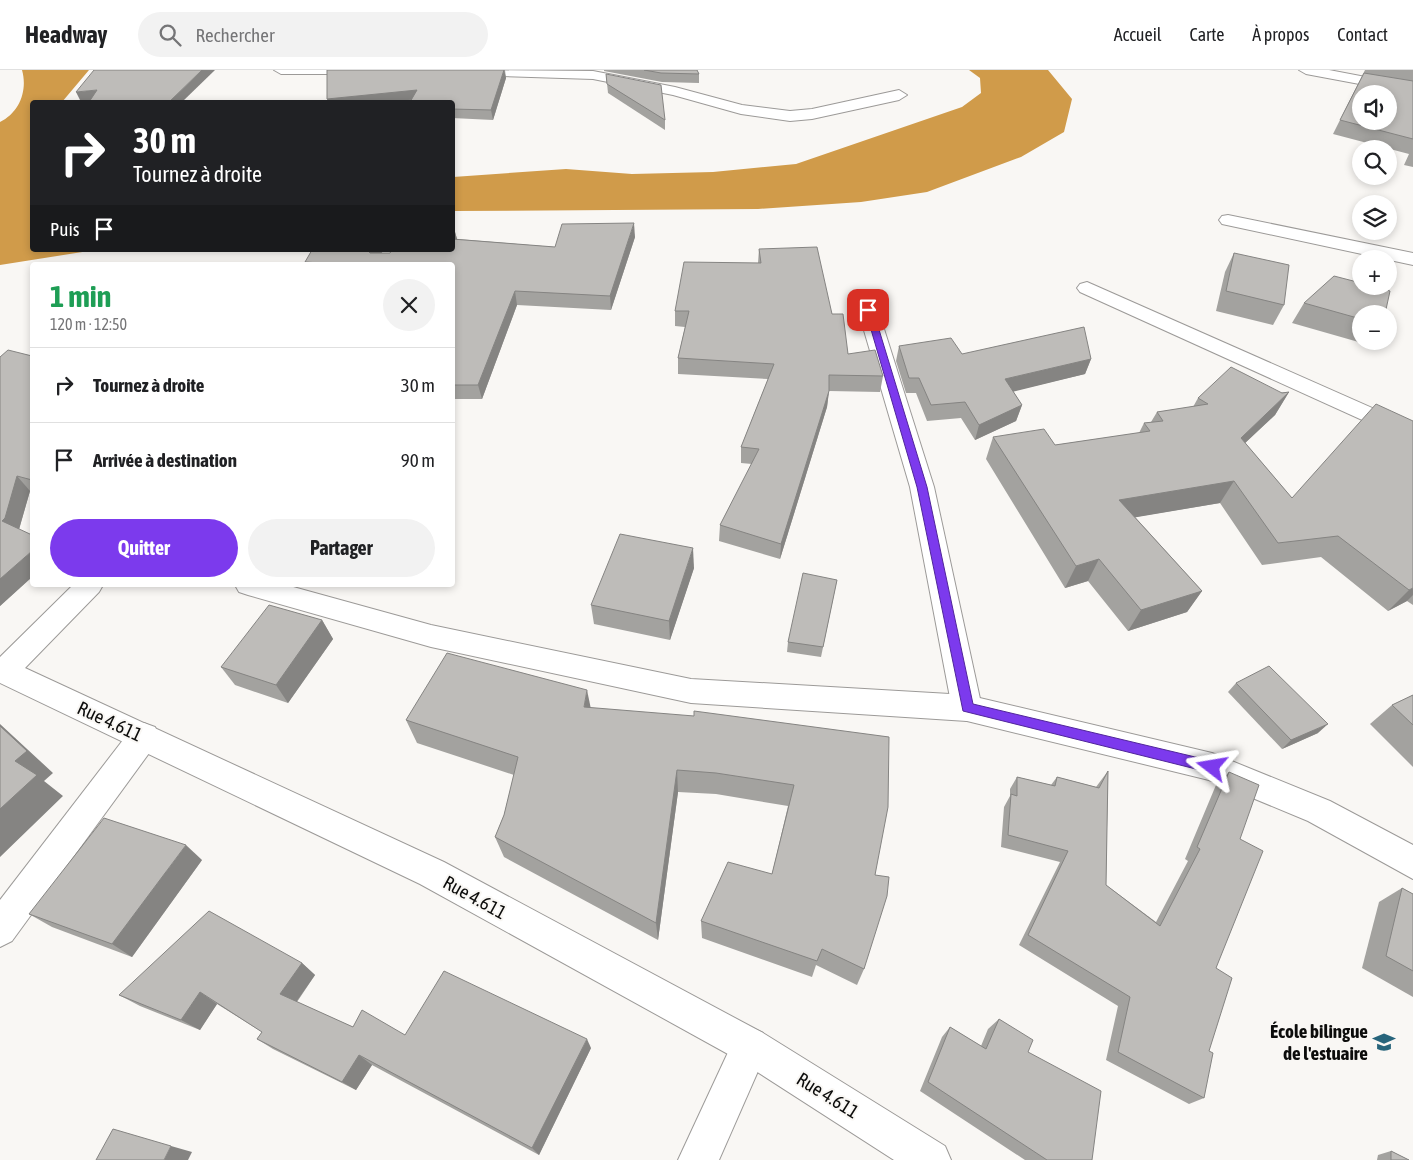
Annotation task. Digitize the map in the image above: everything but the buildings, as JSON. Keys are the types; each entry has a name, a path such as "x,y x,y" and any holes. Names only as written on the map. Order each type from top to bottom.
{"street":[{"path":"281,70 380,70"},
{"path":"448,70 593,75 675,91 742,109 790,116 812,114 899,95"},
{"path":"1306,70 1413,90"},
{"path":"1228,220 1413,259"},
{"path":"1087,288 1413,435"},
{"path":"868,310 922,487 968,708"},
{"path":"2,670 88,587"},
{"path":"255,587 430,636 691,691 968,708 1212,767 1319,811 1413,863"},
{"name":"Rue 4.611","path":"2,670 432,873 750,1046 931,1160"},
{"path":"0,929 144,736"},
{"path":"698,1160 750,1046"}],"shaded area":[{"path":"22,70 89,70 64,100 30,100 30,252 82,252 0,265 0,122 7,118 17,107 23,93 24,78"},
{"path":"969,70 1048,70 1072,99 1064,132 1021,157 927,192 861,202 758,209 455,211 455,177 566,169 632,174 713,172 796,164 962,107 981,93 980,78"}],"place":[{"name":"École bilingue de l'estuaire","path":"1384,1042"}],"route":[{"path":"868,310 922,487 968,708 1212,767"}]}
